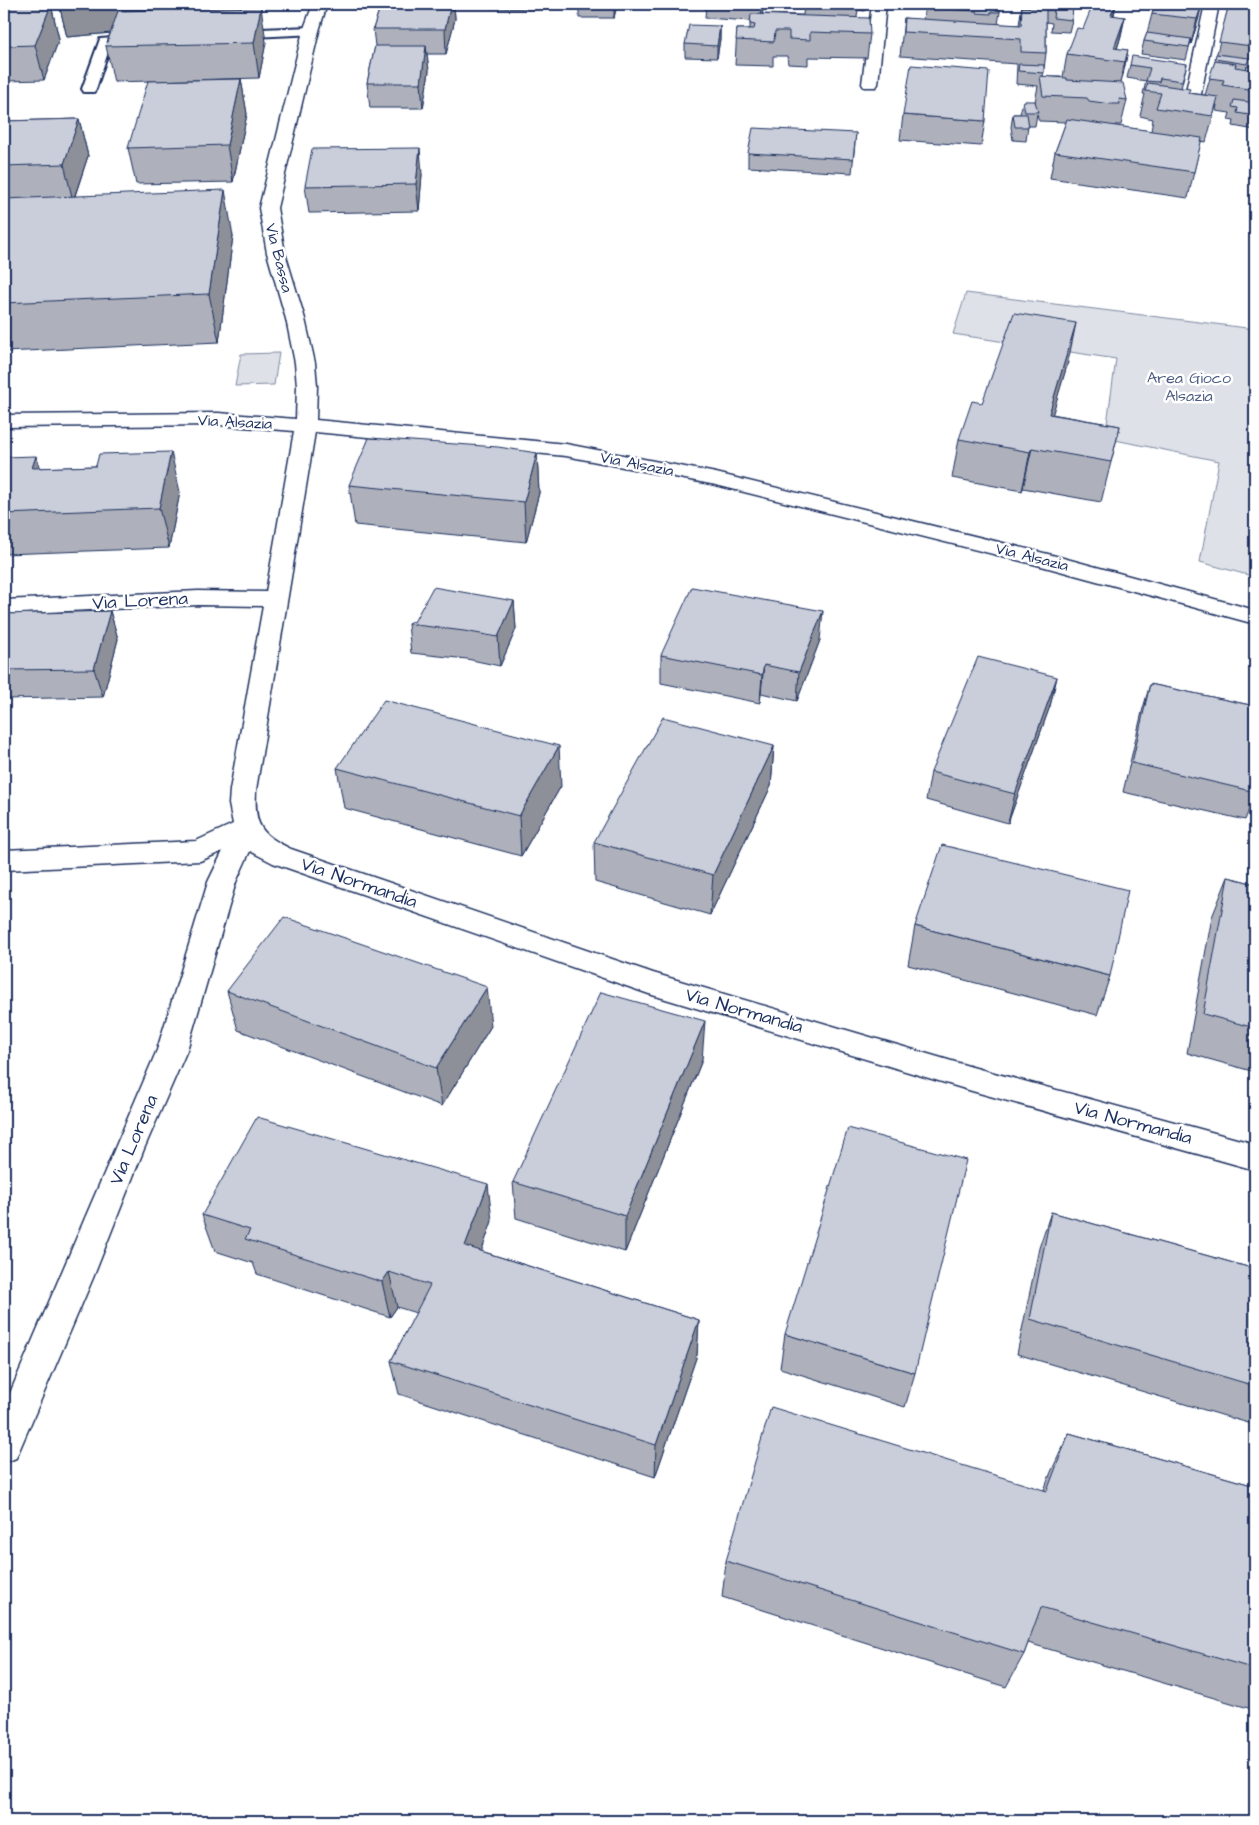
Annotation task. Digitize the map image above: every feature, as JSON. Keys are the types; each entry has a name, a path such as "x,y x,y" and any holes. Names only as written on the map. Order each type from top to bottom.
{"street":[{"name":"Via Bassa","path":"304,426 308,387 304,358 271,234 268,208 311,31 320,4"},
{"path":"870,84 879,4"},
{"path":"1190,109 1212,4"},
{"path":"1244,4 1255,5"},
{"name":"Via Alsazia","path":"4,421 218,419 391,432 566,450 706,478 830,506 1034,557 1255,617"},
{"path":"4,860 200,851 247,828 242,804 243,790 277,599 304,426"},
{"name":"Via Lorena","path":"4,606 198,598 277,599"},
{"name":"Via Lorena","path":"4,1446 77,1278 129,1149 172,1050 222,882 247,828"},
{"name":"Via Normandia","path":"247,828 260,845 282,856 650,983 972,1079 1255,1157"}],"lane":[{"path":"221,35 311,31"},
{"path":"89,88 105,42 153,39"}],"green space":[{"name":"Area Gioco Alsazia","path":"966,293 1255,329 1255,577 1200,562 1219,461 1105,438 1116,359 953,334"},
{"path":"279,353 274,385 235,386 241,354"}],"building":[{"path":"4,4 51,5 35,45 4,46"},
{"path":"381,4 451,4 445,29 373,29"},
{"path":"614,4 614,6 578,5"},
{"path":"925,4 1000,4 1000,12 991,12 991,14 977,13 977,11 925,8"},
{"path":"1022,4 1073,4 1072,20 1053,18 1054,10 1022,7"},
{"path":"1093,4 1116,4 1111,15 1125,17 1114,48 1128,50 1125,62 1067,54 1077,28 1083,29"},
{"path":"1155,4 1202,4 1197,19 1152,14"},
{"path":"1229,4 1252,4 1250,9 1255,10 1255,41 1253,41 1252,46 1219,42"},
{"path":"261,7 254,43 106,46 118,11"},
{"path":"1022,7 1046,8 1046,53 1021,52 1021,39 903,32 904,18 1021,25"},
{"path":"751,14 869,18 870,34 810,32 810,40 789,39 789,31 775,31 774,42 736,40 737,29 754,29 755,25 750,24"},
{"path":"689,25 720,26 717,46 685,44"},
{"path":"1147,33 1191,39 1189,47 1144,41"},
{"path":"375,46 426,46 421,83 367,83"},
{"path":"1216,54 1249,58 1247,64 1215,59"},
{"path":"1132,56 1187,64 1182,81 1160,78 1159,82 1146,81 1150,68 1130,65"},
{"path":"1215,61 1236,64 1235,67 1255,70 1255,90 1222,85 1224,80 1209,78"},
{"path":"1019,64 1044,65 1044,73 1018,71"},
{"path":"911,65 989,71 985,121 903,115"},
{"path":"1040,76 1067,78 1067,80 1123,83 1127,100 1119,99 1120,104 1111,104 1089,101 1087,98 1043,96"},
{"path":"241,79 227,145 128,148 148,81"},
{"path":"1148,83 1190,89 1188,93 1218,97 1213,116 1156,108 1161,93 1145,91"},
{"path":"1234,100 1255,103 1255,116 1237,113 1238,108 1232,107"},
{"path":"1023,101 1035,101 1038,112 1025,112"},
{"path":"1013,114 1027,114 1029,127 1015,127"},
{"path":"79,119 64,164 4,166 4,121"},
{"path":"1067,119 1202,138 1194,172 1055,152"},
{"path":"753,128 856,133 853,159 748,153"},
{"path":"420,148 416,184 305,186 312,149"},
{"path":"225,190 209,294 4,303 4,199"},
{"path":"1014,313 1076,323 1049,414 1120,426 1111,462 1032,448 1030,452 959,439 972,401 982,403"},
{"path":"369,438 498,447 537,453 524,502 349,485"},
{"path":"171,452 159,508 4,514 4,457 36,456 32,468 96,466 99,454"},
{"path":"433,587 514,601 498,637 408,624 411,621 414,622"},
{"path":"692,587 823,611 799,672 764,665 762,675 661,655"},
{"path":"110,611 94,669 4,670 4,614"},
{"path":"978,657 1057,677 1015,794 931,772"},
{"path":"1150,684 1255,706 1255,792 1132,763"},
{"path":"384,700 559,746 519,816 337,768"},
{"path":"663,717 774,746 713,875 594,842"},
{"path":"942,845 1128,890 1110,976 915,926"},
{"path":"1228,877 1255,884 1255,1028 1203,1014"},
{"path":"284,917 487,987 436,1068 227,991"},
{"path":"601,992 705,1021 625,1216 513,1182"},
{"path":"257,1117 488,1184 465,1246 699,1320 656,1445 391,1361 430,1285 389,1272 382,1282 245,1239 250,1230 202,1215"},
{"path":"848,1128 966,1160 915,1373 785,1334"},
{"path":"1051,1212 1255,1269 1255,1386 1030,1319"},
{"path":"771,1407 1047,1491 1069,1433 1255,1486 1255,1669 1041,1607 1024,1654 726,1561"}]}
